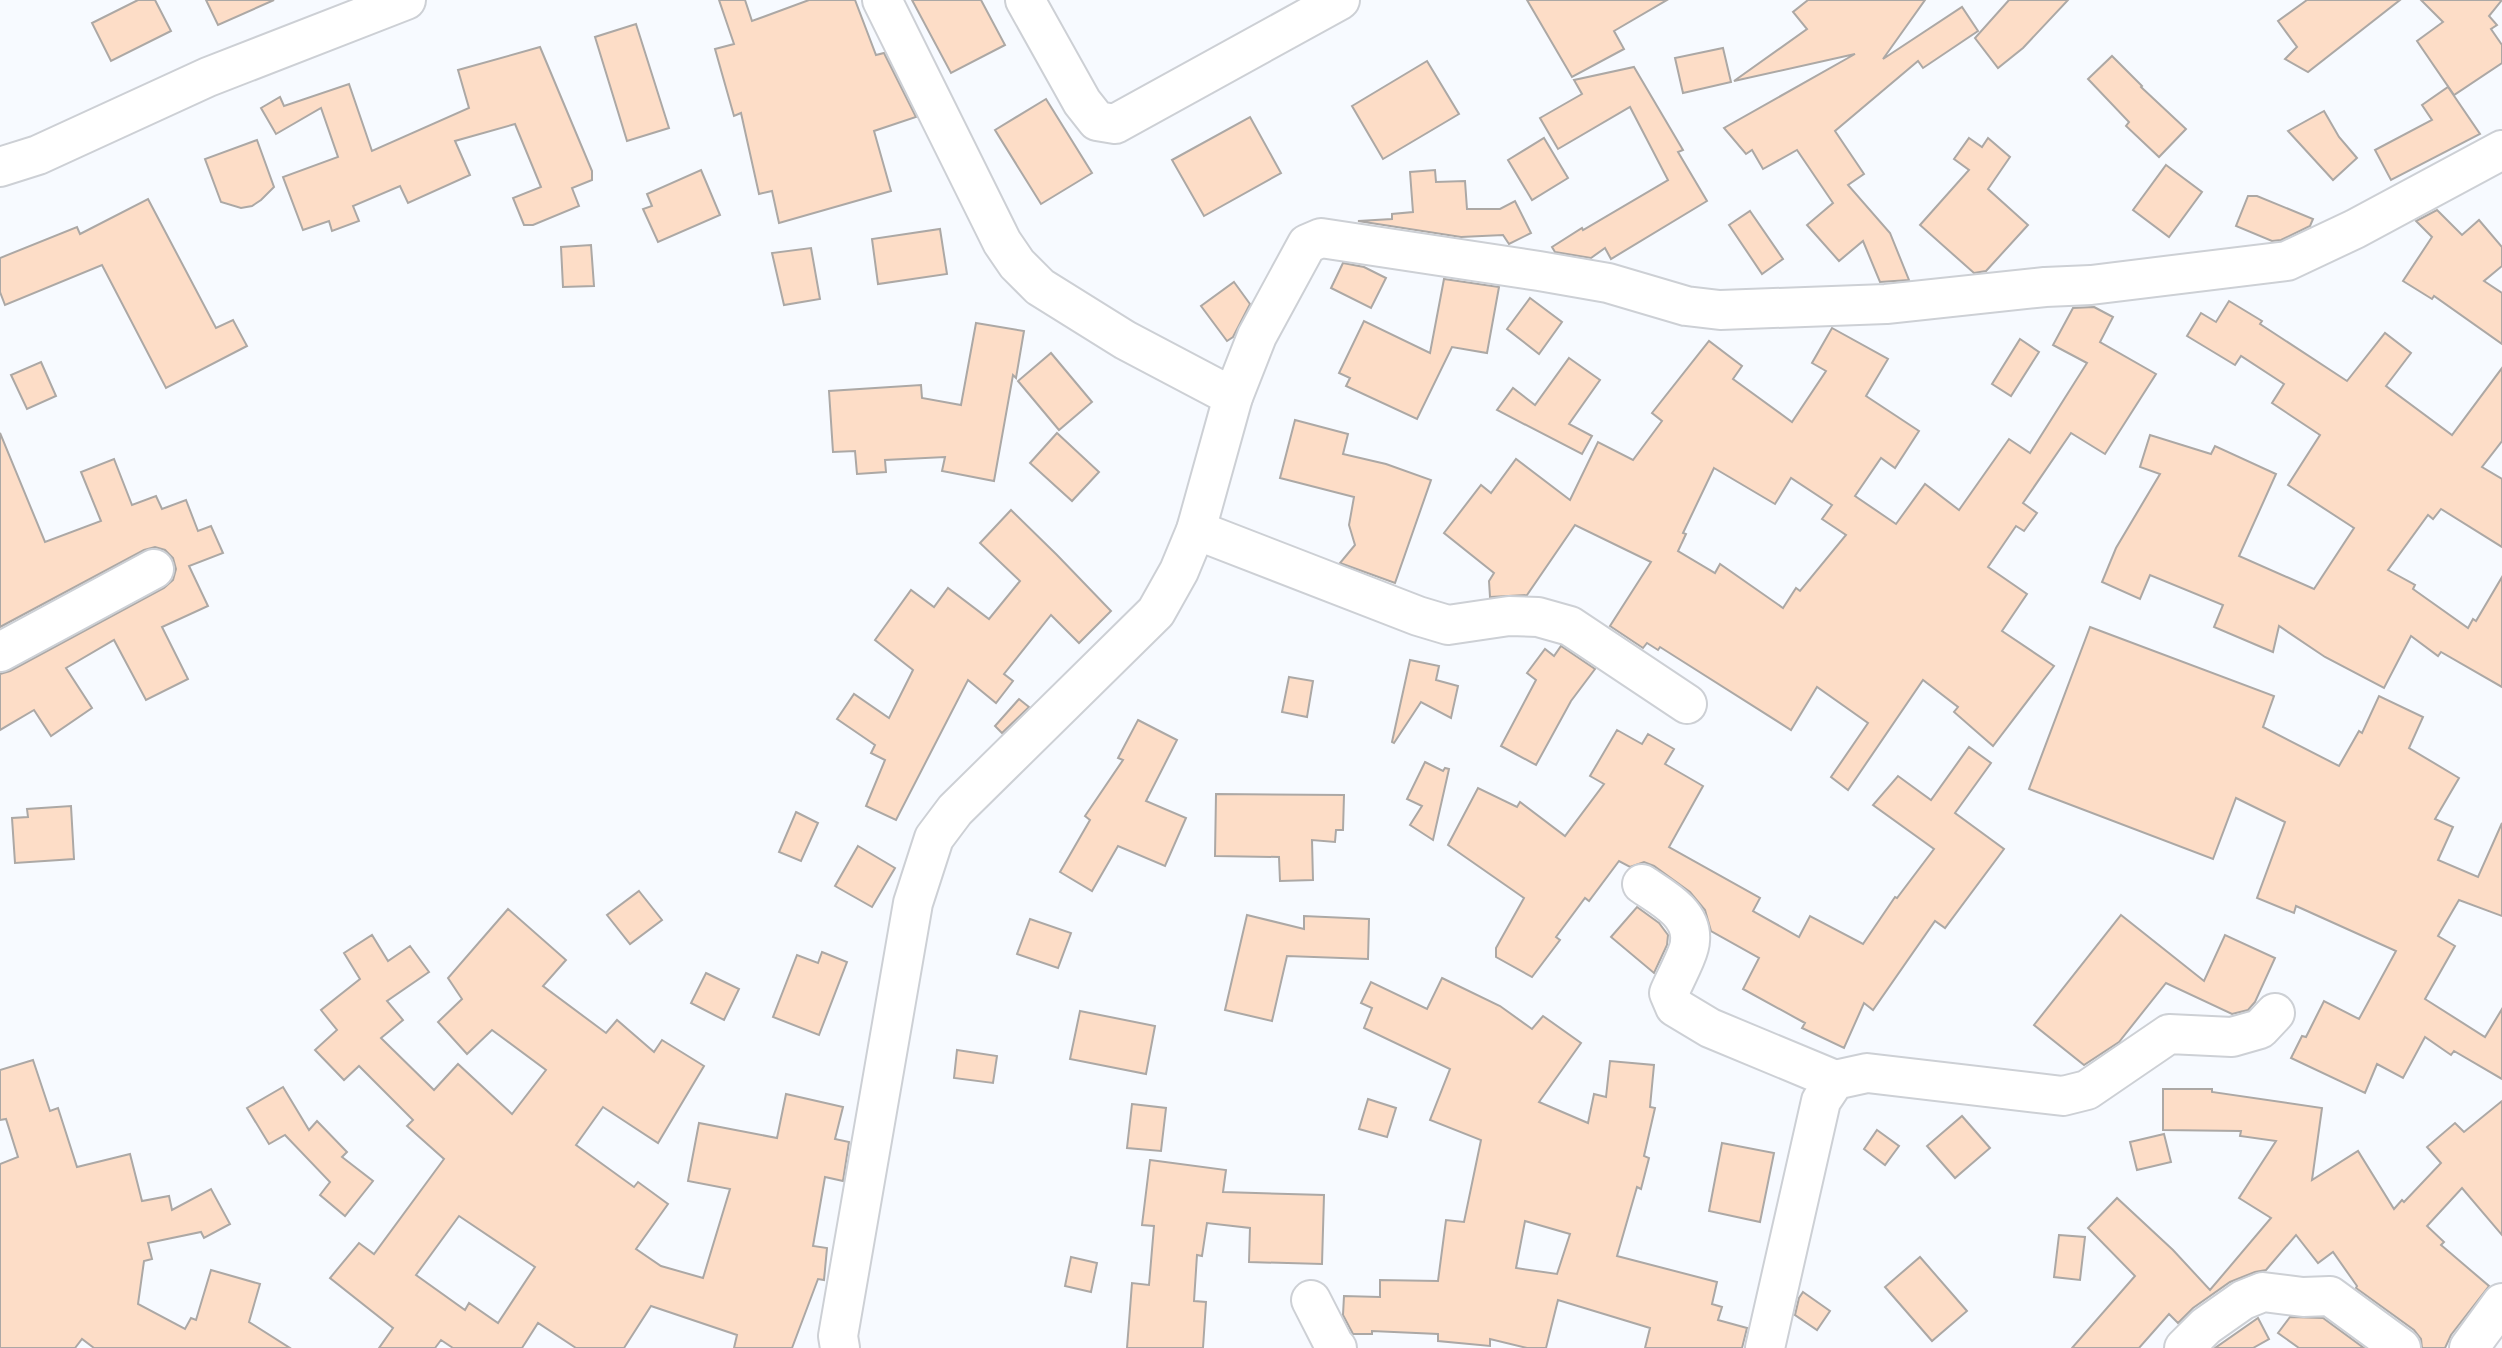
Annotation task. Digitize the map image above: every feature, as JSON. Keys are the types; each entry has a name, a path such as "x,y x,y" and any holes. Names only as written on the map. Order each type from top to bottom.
{"street":[{"path":"0,167 38,155 208,77 406,0"},
{"path":"882,0 996,229 1017,264 1040,288 1125,340 1233,397"},
{"path":"1025,0 1082,102 1097,121 1115,124 1340,0"},
{"path":"840,1348 838,1336 913,903 934,838 955,810 1156,612 1179,571 1196,530 1233,397 1257,336 1307,244 1321,238 1553,273 1608,283 1686,306 1720,310 1886,304 2045,287 2091,285 2287,261 2355,229 2502,150"},
{"path":"0,180 38,155"},
{"path":"1196,530 1418,616 1448,625 1509,616 1538,617 1570,626 1687,704"},
{"path":"0,652 154,569"},
{"path":"1642,884 1679,911 1687,925 1690,942 1669,993 1675,1007 1710,1028 1835,1080 1867,1073 2063,1096 2087,1090 2169,1034 2232,1037 2260,1029 2274,1013"},
{"path":"1765,1348 1821,1101 1835,1080"},
{"path":"2185,1348 2206,1326 2243,1300 2263,1292 2303,1297 2330,1296 2401,1348"},
{"path":"1311,1300 1337,1348"},
{"path":"2469,1348 2502,1303"}],"building":[{"path":"138,0 155,0 171,31 111,61 92,23"},
{"path":"206,0 274,0 218,25"},
{"path":"719,0 745,0 752,21 809,0 855,0 876,55 884,53 916,117 874,131 891,191 779,223 772,191 759,194 741,113 734,116 715,49 734,44"},
{"path":"912,0 981,0 1005,45 951,73"},
{"path":"1527,0 1667,0 1614,31 1624,49 1572,77"},
{"path":"1808,0 1925,0 1883,59 1962,7 1978,31 1923,68 1918,61 1835,131 1864,174 1848,185 1890,233 1909,280 1880,282 1863,241 1839,261 1807,225 1833,203 1797,150 1763,169 1752,150 1746,154 1724,128 1855,54 1734,81 1807,29 1793,12"},
{"path":"2009,0 2068,0 2023,48 1998,68 1975,38"},
{"path":"2307,0 2400,0 2308,72 2285,59 2297,47 2278,21"},
{"path":"2421,0 2502,0 2489,16 2497,25 2491,29 2502,45 2502,63 2454,95 2417,41 2443,22"},
{"path":"636,24 669,128 627,141 595,37"},
{"path":"540,47 592,171 592,180 572,188 579,206 533,225 524,225 513,198 541,187 515,124 455,141 470,175 408,203 400,186 353,206 359,221 332,231 329,221 303,230 283,177 338,157 321,108 276,134 261,108 280,97 284,106 349,84 372,151 469,108 458,70"},
{"path":"1723,48 1731,82 1683,93 1675,58"},
{"path":"2112,56 2186,129 2159,157 2126,126 2129,122 2088,79"},
{"path":"1427,61 1459,114 1383,159 1352,106"},
{"path":"1634,67 1683,150 1678,152 1707,201 1611,259 1605,248 1591,258 1555,252 1552,247 1668,180 1630,107 1558,149 1540,118 1582,94 1574,80"},
{"path":"2448,87 2480,134 2391,180 2375,150 2432,120 2422,105"},
{"path":"1046,99 1092,173 1041,204 995,130"},
{"path":"2324,111 2339,137 2357,158 2333,180 2288,131"},
{"path":"1250,117 1281,173 1204,216 1172,160"},
{"path":"1544,138 1568,178 1532,200 1508,160"},
{"path":"1969,138 1982,147 1988,138 2010,157 1988,189 2028,225 1986,271 1974,273 1920,225 1969,170 1954,159"},
{"path":"257,140 274,187 252,206 241,208 221,202 205,159"},
{"path":"2166,165 2202,192 2169,237 2133,210"},
{"path":"701,170 720,215 658,242 643,209 652,206 647,194"},
{"path":"1435,170 1436,182 1465,181 1467,209 1500,209 1515,201 1531,233 1509,244 1503,235 1461,237 1358,221 1392,219 1392,214 1413,212 1410,172"},
{"path":"2248,196 2257,196 2313,219 2310,226 2281,240 2272,241 2236,226"},
{"path":"148,199 216,328 233,320 247,346 166,388 102,265 5,305 0,292 0,258 77,227 80,234"},
{"path":"2437,210 2462,235 2479,220 2502,247 2502,266 2484,281 2502,293 2502,344 2434,296 2432,299 2403,281 2432,237 2416,221"},
{"path":"1750,211 1783,259 1762,274 1729,225"},
{"path":"940,229 947,274 878,284 872,239"},
{"path":"591,245 594,286 563,287 561,247"},
{"path":"811,248 820,299 784,305 772,253"},
{"path":"1343,263 1364,267 1386,278 1371,308 1331,288"},
{"path":"1444,279 1499,287 1487,353 1452,347 1417,419 1346,386 1350,378 1339,373 1364,321 1430,353"},
{"path":"1234,282 1250,304 1233,337 1227,341 1201,306"},
{"path":"1530,298 1562,322 1539,354 1507,329"},
{"path":"2229,301 2347,381 2385,333 2411,353 2386,386 2452,435 2502,368 2502,441 2482,467 2502,479 2502,547 2441,509 2433,519 2428,515 2388,570 2415,585 2413,589 2468,628 2473,619 2476,621 2502,577 2502,687 2441,652 2438,656 2411,636 2384,688 2325,657 2279,626 2273,652 2214,627 2223,605 2150,575 2140,599 2102,582 2116,548 2160,474 2140,467 2150,435 2211,454 2215,446 2276,474 2239,556 2314,589 2354,528 2288,485 2320,435 2272,403 2284,384 2241,356 2235,365 2187,336 2201,313 2216,322"},
{"path":"2094,307 2113,317 2100,342 2156,374 2105,454 2071,433 2023,503 2037,513 2024,531 2016,526 1988,567 2027,594 2002,631 2054,666 1993,746 1954,712 1958,707 1923,680 1848,790 1831,777 1868,723 1817,687 1791,730 1660,647 1658,650 1647,643 1643,648 1610,626 1651,562 1575,525 1527,595 1490,597 1489,581 1494,573 1444,533 1481,485 1491,493 1516,459 1570,500 1598,442 1633,460 1662,421 1652,413 1709,341 1742,366 1733,379 1792,422 1826,371 1812,363 1832,328 1888,359 1866,396 1919,431 1895,468 1881,458 1855,496 1896,524 1925,484 1959,510 2009,439 2030,453 2087,363 2053,345 2073,308","holes":["1714,468 1775,504 1791,478 1832,505 1822,519 1846,535 1800,591 1796,588 1783,608 1720,564 1715,573 1678,551 1686,534 1683,533"]},
{"path":"976,323 1024,331 1016,378 1013,375 994,481 942,471 945,457 885,460 886,472 857,474 855,451 833,452 829,391 921,385 922,398 961,405"},
{"path":"2020,339 2039,352 2011,396 1992,384"},
{"path":"1051,353 1092,402 1059,430 1018,381"},
{"path":"1569,358 1600,380 1569,424 1592,436 1582,454 1497,410 1513,388 1535,405"},
{"path":"41,362 56,396 27,409 11,375"},
{"path":"1295,420 1348,434 1343,454 1386,464 1431,480 1395,583 1340,563 1355,545 1349,525 1354,497 1280,478"},
{"path":"0,433 45,542 101,521 81,472 114,459 132,505 156,496 162,509 186,500 198,531 211,526 223,553 189,566 208,606 162,627 188,679 146,700 114,640 66,668 92,708 51,736 34,710 0,730 0,674 164,588 173,580 176,569 173,558 165,550 155,547 144,550 0,627"},
{"path":"1057,433 1099,472 1072,501 1030,463"},
{"path":"1011,510 1111,611 1079,643 1051,615 1004,674 1013,681 996,703 968,680 896,820 866,806 885,760 871,753 875,745 837,719 854,694 889,718 913,670 875,640 911,590 934,607 948,588 989,619 1020,581 980,543"},
{"path":"2090,627 2274,696 2263,727 2339,766 2359,731 2362,733 2379,696 2423,717 2409,748 2459,778 2435,819 2453,827 2438,860 2478,877 2502,823 2502,916 2459,900 2438,936 2455,946 2425,999 2485,1037 2502,1009 2502,1079 2454,1051 2451,1055 2425,1037 2403,1078 2377,1064 2365,1093 2291,1058 2302,1036 2306,1037 2324,1001 2359,1019 2396,951 2296,906 2294,913 2257,898 2285,822 2236,798 2213,859 2029,789"},
{"path":"1561,646 1595,669 1571,701 1536,765 1501,746 1536,680 1527,673 1545,649 1554,656"},
{"path":"1410,660 1439,666 1436,680 1458,686 1451,718 1421,702 1394,743 1392,742"},
{"path":"1289,677 1313,681 1307,717 1282,712"},
{"path":"1019,699 1029,707 1002,733 995,726"},
{"path":"1138,720 1177,740 1146,801 1186,818 1165,866 1118,846 1092,891 1060,872 1090,820 1085,816 1123,760 1118,758"},
{"path":"1617,730 1642,744 1648,734 1674,749 1665,764 1703,786 1669,847 1760,898 1753,911 1799,937 1810,916 1863,944 1895,897 1897,898 1934,849 1873,805 1898,776 1931,800 1969,747 1991,763 1955,813 2004,849 1945,928 1935,921 1873,1010 1864,1003 1844,1048 1802,1028 1805,1023 1743,989 1759,958 1711,931 1705,910 1690,892 1654,866 1644,862 1630,867 1619,861 1589,901 1585,898 1556,937 1560,940 1532,977 1496,957 1496,948 1524,898 1448,845 1478,788 1517,807 1520,802 1565,836 1604,784 1590,776"},
{"path":"1425,762 1443,771 1445,768 1449,769 1433,840 1410,825 1422,806 1407,799"},
{"path":"1216,794 1344,795 1343,830 1336,830 1335,842 1312,840 1313,880 1280,881 1279,857 1215,856"},
{"path":"71,806 74,859 15,863 12,818 28,817 27,809"},
{"path":"796,812 818,823 801,861 779,852"},
{"path":"858,846 895,868 872,907 835,886"},
{"path":"639,891 662,920 630,944 607,915"},
{"path":"1637,907 1659,923 1668,935 1667,945 1654,973 1611,937"},
{"path":"508,909 566,960 543,986 606,1033 617,1020 654,1052 662,1040 704,1066 658,1143 603,1107 576,1145 634,1187 638,1182 668,1204 636,1249 661,1266 703,1278 730,1189 688,1181 699,1123 777,1138 786,1094 843,1107 835,1139 849,1142 843,1181 825,1177 813,1246 827,1248 824,1280 818,1279 792,1348 734,1348 737,1335 651,1306 624,1348 576,1348 538,1323 522,1348 453,1348 441,1340 435,1348 379,1348 393,1328 330,1278 359,1243 374,1254 444,1159 407,1126 413,1120 359,1066 344,1080 315,1050 337,1030 321,1010 360,979 344,953 372,935 388,961 410,946 429,972 387,1001 403,1020 381,1038 434,1090 458,1064 512,1114 546,1070 492,1030 467,1054 438,1022 462,999 448,978","holes":["459,1216 535,1267 498,1323 469,1303 465,1310 416,1275"]},
{"path":"1247,915 1304,929 1304,916 1369,919 1368,959 1287,956 1272,1021 1225,1010"},
{"path":"2121,915 2204,981 2225,935 2275,958 2255,1002 2248,1010 2232,1014 2166,983 2119,1042 2084,1065 2034,1025"},
{"path":"1030,919 1071,933 1058,968 1017,954"},
{"path":"822,952 847,962 819,1035 773,1017 797,955 818,963"},
{"path":"706,973 739,989 724,1020 691,1003"},
{"path":"1442,978 1500,1006 1532,1029 1543,1016 1581,1043 1539,1102 1588,1123 1594,1094 1606,1097 1610,1061 1654,1065 1650,1107 1655,1108 1644,1156 1649,1158 1641,1189 1637,1187 1617,1256 1717,1282 1712,1304 1722,1307 1718,1320 1747,1328 1742,1348 1645,1348 1650,1328 1558,1300 1546,1348 1527,1348 1490,1339 1490,1346 1438,1341 1438,1334 1372,1331 1372,1334 1353,1334 1343,1315 1344,1296 1380,1297 1380,1280 1438,1281 1446,1220 1464,1222 1481,1140 1430,1120 1450,1069 1364,1028 1372,1008 1361,1003 1371,982 1427,1009","holes":["1525,1221 1570,1234 1557,1274 1516,1268"]},
{"path":"1080,1011 1155,1026 1146,1074 1070,1059"},
{"path":"957,1050 997,1056 993,1083 954,1078"},
{"path":"33,1060 50,1111 58,1108 77,1167 130,1154 142,1201 169,1196 172,1210 211,1189 230,1224 204,1238 201,1232 148,1243 152,1259 144,1261 138,1304 185,1329 191,1318 196,1320 211,1270 260,1284 249,1322 290,1348 94,1348 82,1339 75,1348 0,1348 0,1164 18,1157 6,1119 0,1120 0,1070"},
{"path":"283,1087 309,1130 317,1121 347,1152 342,1157 373,1181 345,1216 320,1195 330,1182 285,1135 269,1144 247,1108"},
{"path":"2163,1089 2212,1089 2212,1092 2322,1108 2312,1180 2358,1151 2394,1209 2441,1163 2427,1147 2455,1123 2464,1132 2502,1101 2502,1235 2462,1188 2427,1226 2444,1242 2441,1245 2489,1286 2451,1335 2445,1348 2422,1348 2421,1339 2414,1330 2356,1288 2333,1252 2318,1263 2296,1235 2266,1270 2230,1282 2193,1308 2178,1323 2169,1314 2139,1348 2072,1348 2135,1276 2088,1228 2117,1198 2173,1250 2210,1290 2271,1218 2239,1198 2276,1141 2240,1136 2241,1131 2163,1130"},
{"path":"1368,1099 1396,1108 1387,1137 1359,1129"},
{"path":"1132,1104 1166,1108 1161,1151 1127,1148"},
{"path":"1962,1116 1990,1148 1955,1178 1927,1146"},
{"path":"1877,1130 1899,1146 1885,1165 1864,1149"},
{"path":"2164,1134 2171,1162 2137,1170 2130,1142"},
{"path":"1722,1143 1774,1153 1760,1222 1709,1211"},
{"path":"1150,1160 1226,1170 1223,1192 1324,1195 1322,1264 1249,1262 1250,1228 1207,1223 1202,1256 1197,1255 1194,1301 1206,1302 1203,1348 1127,1348 1132,1283 1149,1285 1154,1226 1142,1225"},
{"path":"2059,1235 2085,1237 2080,1280 2054,1277"},
{"path":"1071,1257 1097,1263 1091,1292 1065,1286"},
{"path":"1920,1257 1967,1311 1932,1341 1885,1287"},
{"path":"1803,1292 1830,1311 1817,1330 1795,1315"},
{"path":"2290,1317 2323,1318 2364,1348 2299,1348 2278,1333"},
{"path":"2258,1318 2269,1339 2253,1348 2215,1348"}]}
